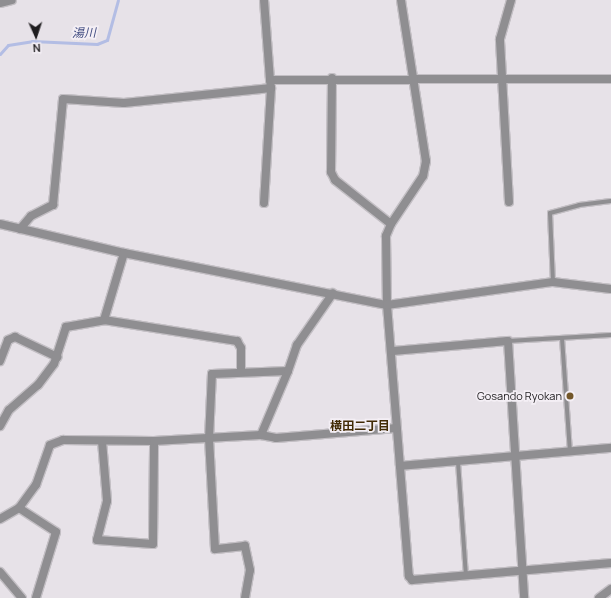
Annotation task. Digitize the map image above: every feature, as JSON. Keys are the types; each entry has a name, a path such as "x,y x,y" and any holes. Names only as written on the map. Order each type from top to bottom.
{"street":[{"path":"0,3 12,0"},
{"path":"264,0 271,84 264,203"},
{"path":"401,0 426,161 423,176 391,224 386,236 387,305 393,350 396,428 409,576 412,580 611,563"},
{"path":"510,202 500,39 511,0"},
{"path":"332,78 331,172 335,180 391,224"},
{"path":"20,229 30,216 53,205 63,99 124,103 271,84 332,78 611,79"},
{"path":"0,224 124,253 333,293 387,305 553,282 611,289"},
{"path":"104,320 124,253"},
{"path":"261,435 288,371 297,345 333,293"},
{"path":"0,426 9,410 38,385 57,357 66,327 104,320 237,341 241,348 241,372"},
{"path":"0,361 8,340 15,337 57,357"},
{"path":"393,350 508,341 516,458 521,571 524,598"},
{"path":"245,598 250,570 246,546 215,549 209,439 212,374 288,371"},
{"path":"0,519 19,508 36,485 50,445 63,440 154,441 261,435 276,438 396,428"},
{"path":"102,441 107,501 97,540 153,544 154,441"},
{"path":"400,466 516,458 611,448"},
{"path":"19,508 56,532 36,598"},
{"path":"0,572 22,598"},
{"path":"599,598 611,589"}],"lane":[{"path":"553,282 550,213 579,205 611,201"},
{"path":"508,341 611,335"},
{"path":"562,338 570,452"},
{"path":"458,462 466,575"}],"waterway":[{"name":"湯川","path":"0,54 8,45 32,41 97,44 107,40 118,0"}],"place":[{"name":"Gosando Ryokan","path":"570,396"}],"district":[{"name":"横田二丁目","path":"360,426"}]}
